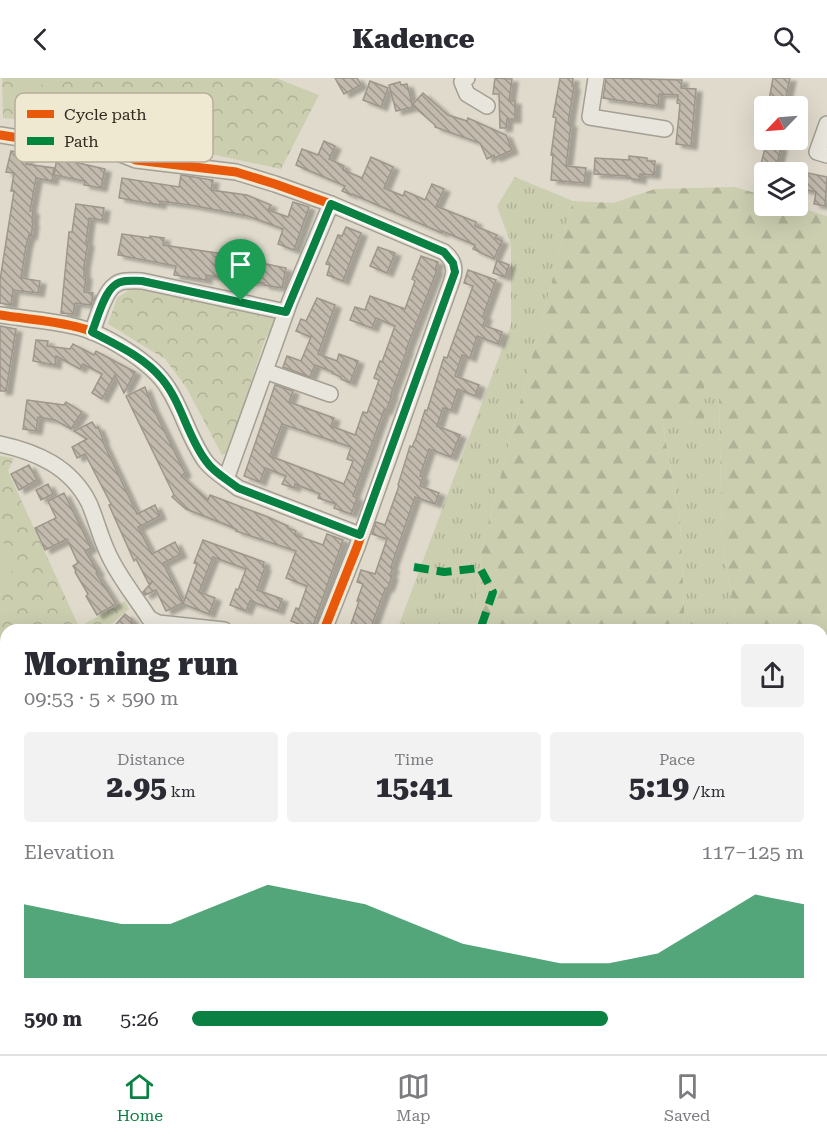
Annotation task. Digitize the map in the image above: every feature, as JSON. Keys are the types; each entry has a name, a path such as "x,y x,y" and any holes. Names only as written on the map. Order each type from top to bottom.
{"street":[{"path":"468,78 462,82 467,94 487,106"},
{"path":"596,78 590,117 665,129"},
{"path":"827,124 817,152 827,155"},
{"path":"0,135 15,137"},
{"path":"153,162 236,172 275,183 444,252 453,263 455,272 328,624"},
{"path":"226,479 286,312 331,204"},
{"path":"92,332 109,291 115,285 125,281 142,281 286,312"},
{"path":"0,315 74,326 92,332 139,358 152,368 169,388 192,438 207,463 226,479 238,488 360,535"},
{"path":"265,371 330,394"},
{"path":"0,444 41,456 58,466 73,480 88,502 107,553 149,618 158,622 174,624"}],"green space":[{"path":"2,78 276,78 319,95 281,169 213,155 213,93 15,93 15,119 3,118"},
{"path":"14,78 42,78 41,90 14,88"},
{"path":"515,177 573,201 482,547 474,624 399,624 511,325 511,244 497,206"},
{"path":"735,187 754,193 754,216 808,216 808,210 827,216 827,624 737,624 722,542 719,396 704,379 704,422 663,427 680,517 685,624 474,624 482,547 573,201 613,203 655,189"},
{"path":"132,288 270,314 277,324 265,339 228,453 222,455 186,387 165,359 108,324 117,298"},
{"path":"704,378 719,396 722,542 737,624 685,624 680,517 663,426 704,422"},
{"path":"0,456 14,458 8,471 78,624 0,624"},
{"path":"0,532 14,571 0,576"},
{"path":"125,601 129,609 111,624 84,624"}],"building":[{"path":"335,78 357,78 361,85 344,94"},
{"path":"495,78 512,79 509,101 515,101 515,119 507,119 506,128 500,128 499,94 493,94"},
{"path":"560,78 573,78 572,86 574,86 568,123 571,124 566,166 586,168 584,183 551,180 553,155 551,155 556,118 553,117"},
{"path":"606,78 682,80 681,88 696,89 691,146 676,144 680,104 677,103 678,95 659,94 658,106 603,98"},
{"path":"773,78 790,78 786,96 770,96"},
{"path":"370,81 388,88 381,107 363,100"},
{"path":"400,82 401,85 407,84 413,107 396,111 389,85"},
{"path":"423,93 448,115 467,121 468,118 506,135 512,150 487,159 480,143 435,127 412,105"},
{"path":"324,141 335,146 329,159 344,166 343,170 362,178 371,157 393,167 384,188 403,196 405,191 425,200 432,184 444,189 436,206 476,222 475,226 497,235 495,238 502,241 494,259 473,249 475,245 342,191 345,186 296,165 302,149 318,155"},
{"path":"764,150 780,150 777,162 762,162"},
{"path":"11,151 15,152 15,162 54,168 52,181 36,178 30,211 33,211 33,223 31,236 29,235 26,246 21,278 40,281 38,293 13,290 11,305 0,303 0,280 14,191 11,191 14,173 6,172"},
{"path":"629,156 655,161 654,175 640,174 640,180 627,178 627,176 594,174 595,158 629,160"},
{"path":"56,162 74,162 105,169 101,188 84,185 85,181 54,175"},
{"path":"808,173 827,177 825,206 814,204 816,192 808,190"},
{"path":"181,175 213,180 211,190 247,195 271,205 268,210 288,217 293,202 309,207 294,250 278,244 283,229 248,216 190,205 160,201 160,205 119,198 122,178 179,187"},
{"path":"76,204 104,208 102,220 89,218 84,292 93,293 91,305 75,303 73,314 61,313 69,232 72,232"},
{"path":"346,227 361,233 343,281 327,275 330,265 326,264 338,235 342,236"},
{"path":"122,234 164,238 163,245 251,258 262,261 261,263 286,268 282,288 264,285 264,283 206,275 206,280 174,275 176,266 118,255"},
{"path":"378,247 395,253 387,273 370,266"},
{"path":"421,256 438,262 392,395 386,411 384,410 353,496 357,498 351,514 334,508 336,504 318,498 320,494 295,484 294,488 282,484 286,476 265,468 260,482 244,476 275,385 293,391 289,402 334,418 331,426 355,435 363,412 367,413 379,380 374,378 395,326 376,318 372,328 350,320 355,307 365,310 370,296 405,309 415,281 412,279","holes":["282,424 351,447 347,459 353,461 344,484 270,456"]},
{"path":"497,260 509,265 505,277 493,273"},
{"path":"468,270 496,280 483,316 486,317 483,325 502,332 498,344 477,336 470,358 462,355 455,376 479,385 475,396 458,389 451,410 443,408 437,426 460,435 451,457 429,449 420,476 423,477 420,486 439,493 435,504 415,497 391,567 393,568 390,575 392,576 388,588 384,592 372,624 351,624 363,584 357,582 361,570 375,574 387,539 372,534 376,522 385,525 410,446 412,447 416,438 425,410 427,411 444,357 447,358 473,286 464,283"},
{"path":"317,298 335,305 318,354 337,361 339,354 358,361 350,383 333,372 315,365 310,377 283,367 287,356 301,361 311,337 296,331 301,319 306,321"},
{"path":"0,326 16,329 6,391 0,391"},
{"path":"36,340 48,341 47,346 70,349 73,344 94,355 96,351 135,372 124,393 115,375 102,399 92,393 102,374 83,364 80,369 56,356 55,365 33,361"},
{"path":"145,387 185,473 181,476 208,500 210,495 268,517 296,531 295,535 323,545 327,534 343,540 314,624 299,624 291,621 296,608 299,609 307,586 286,578 296,551 236,531 227,525 186,509 172,497 174,495 126,396"},
{"path":"27,400 64,405 66,402 82,412 71,429 55,420 38,417 36,431 23,429"},
{"path":"92,422 96,428 98,427 137,514 155,505 160,516 138,527 152,554 175,542 181,554 163,563 183,603 166,611 156,590 145,595 143,592 153,581 149,584 136,559 134,561 109,505 111,504 85,454 77,458 72,447 87,439 74,431"},
{"path":"29,465 37,480 19,490 11,474"},
{"path":"48,484 53,494 41,500 36,490"},
{"path":"64,493 91,548 85,551 116,604 97,615 75,572 73,566 78,563 67,539 45,550 35,528 56,518 48,501"},
{"path":"203,540 264,562 263,567 265,567 257,590 282,599 278,611 250,601 246,611 230,605 246,569 213,557 199,592 215,598 209,614 183,604"},
{"path":"125,614 133,624 116,624"}],"marked path":[{"path":"414,567 444,572 480,568 493,592 482,624"}],"cycle path":[{"path":"0,135 15,137"},
{"path":"153,162 236,172 275,184 331,204 444,252 453,264 452,280 357,547 326,624"},
{"path":"0,315 73,326 112,341 151,368 161,378 178,406 200,453 217,473 238,488 360,535"}],"route":[{"path":"331,204 444,252 453,263 455,272 360,535 238,488 226,479 207,463 192,438 169,388 152,368 139,358 92,332 109,291 115,285 125,281 142,281 241,301 286,312 331,204"}]}
